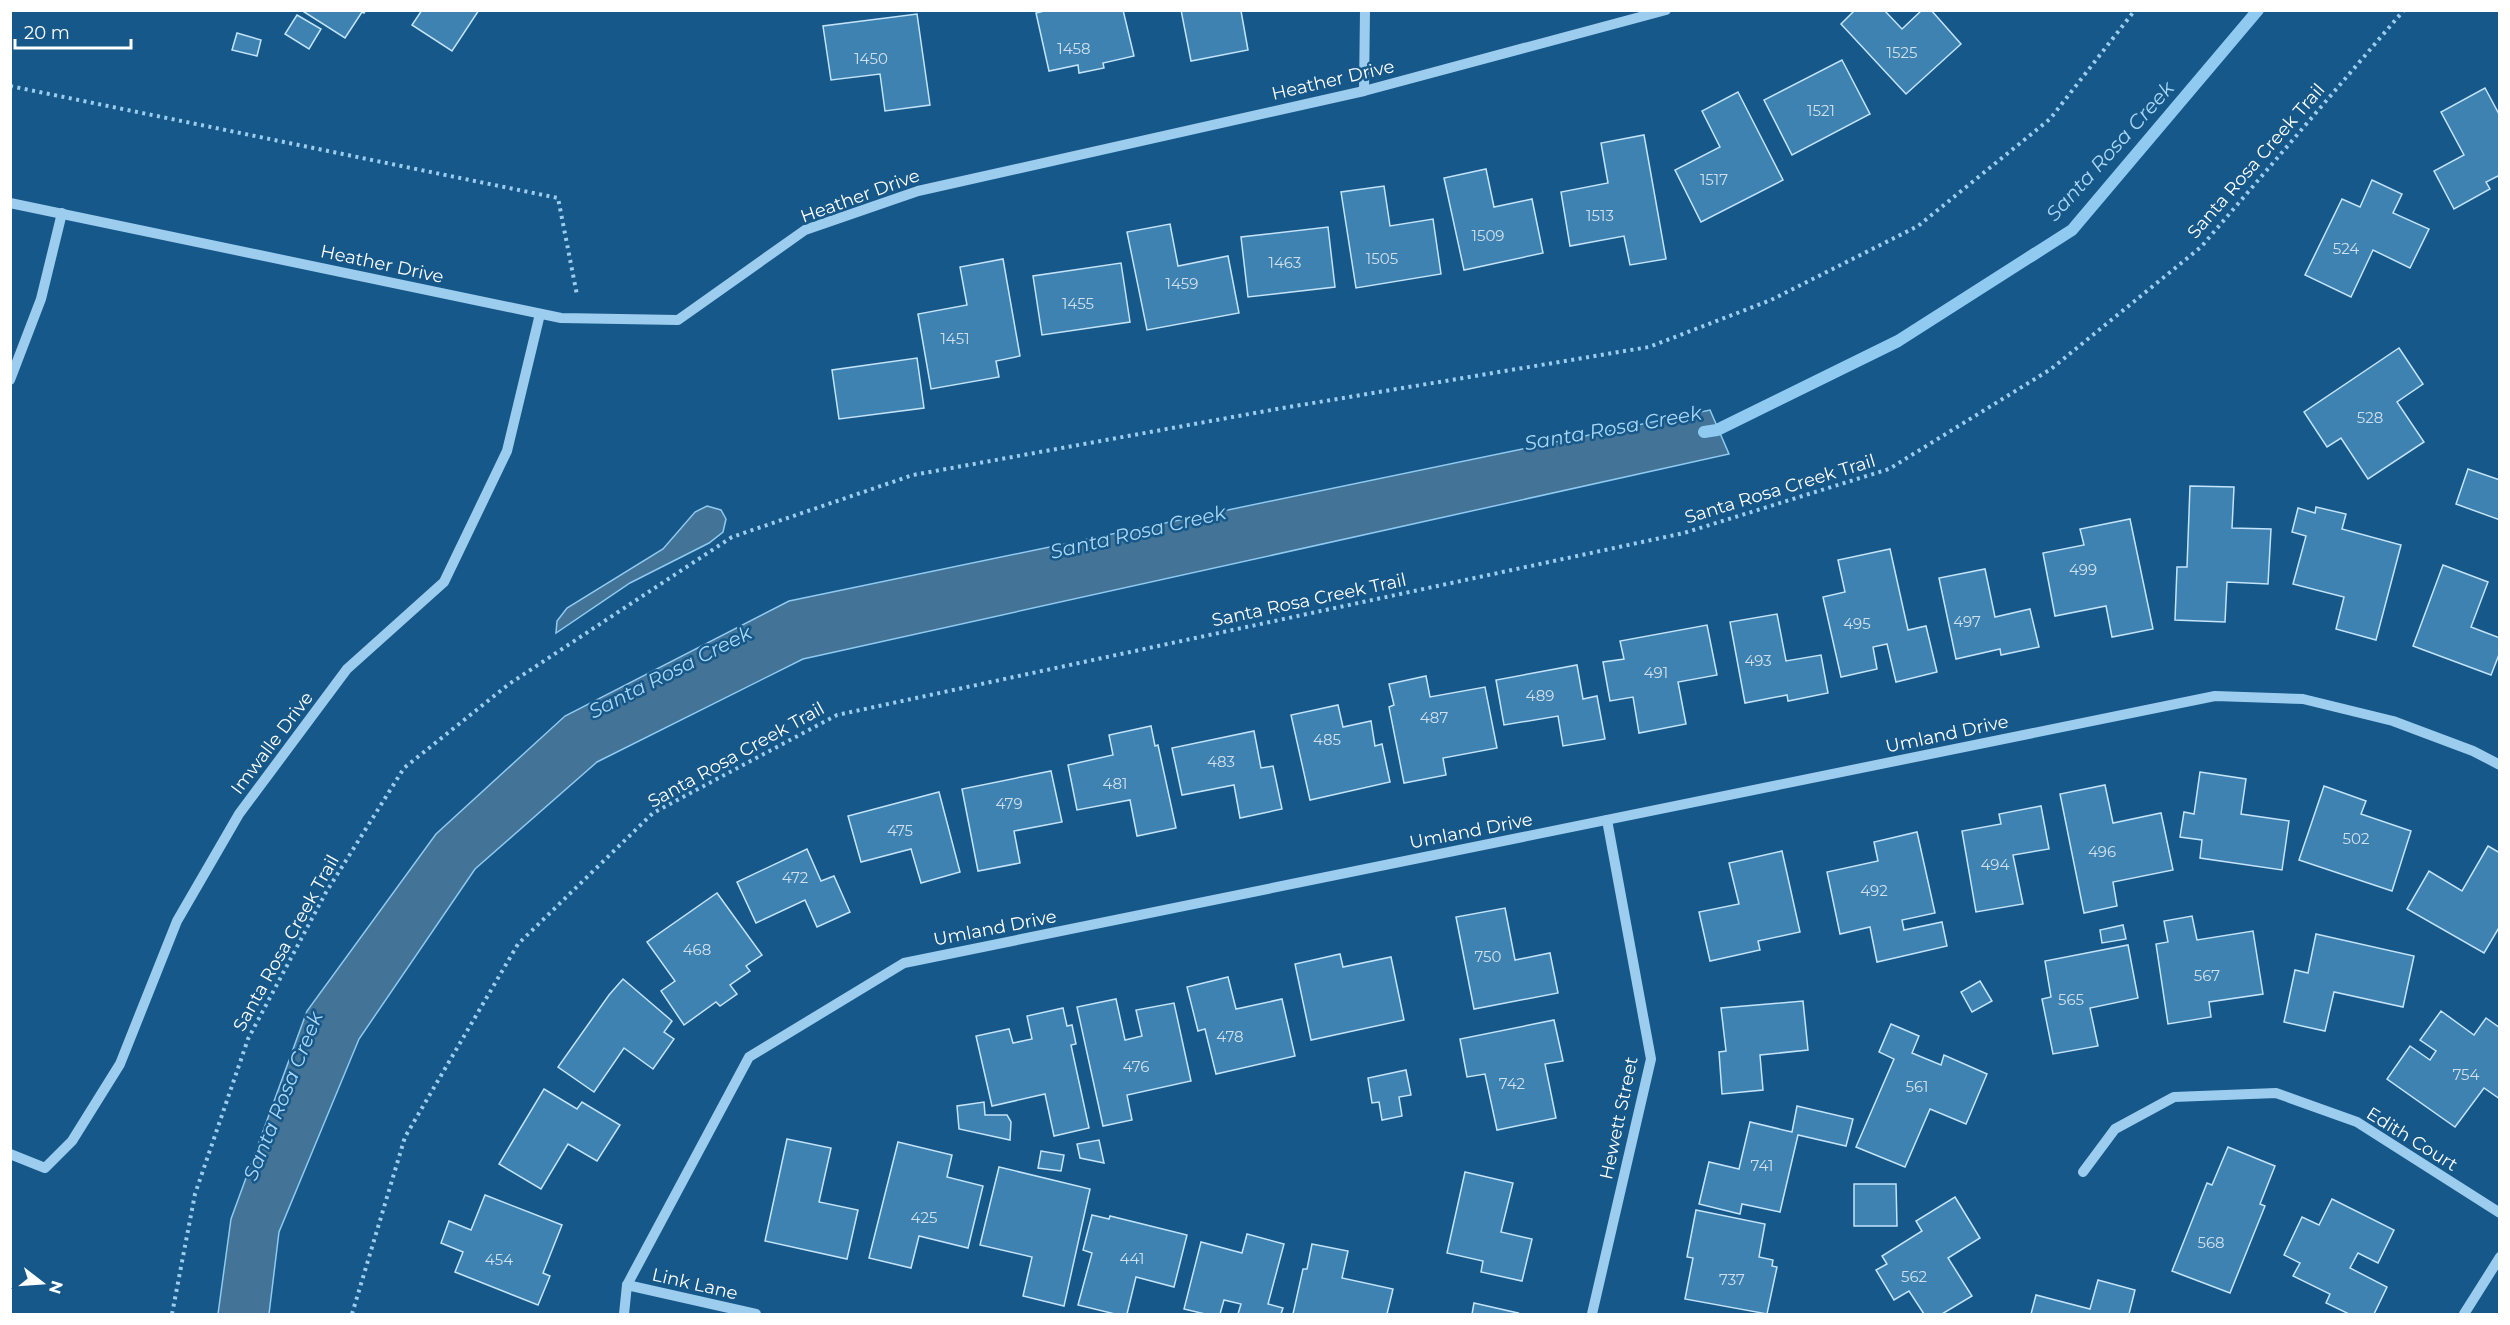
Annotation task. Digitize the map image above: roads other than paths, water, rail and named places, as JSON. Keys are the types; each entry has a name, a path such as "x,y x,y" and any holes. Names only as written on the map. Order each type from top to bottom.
{"street":[{"path":"1364,91 1365,10"},
{"name":"Heather Drive","path":"10,203 561,318 678,320 805,230 918,190 1364,91 1666,10"},
{"path":"10,380 41,299 62,213"},
{"name":"Imwalle Drive","path":"10,1154 45,1168 72,1141 120,1064 177,921 239,814 347,669 444,582 507,451 540,314"},
{"name":"Umland Drive","path":"624,1314 627,1285 749,1057 904,963 2215,696 2303,699 2382,718 2473,751 2499,765"},
{"name":"Hewett Street","path":"1592,1314 1651,1059 1607,820"},
{"name":"Edith Court","path":"2083,1172 2115,1129 2174,1097 2276,1093 2357,1122 2499,1213"},
{"path":"2464,1314 2499,1257"},
{"name":"Link Lane","path":"627,1285 756,1314"}],"water":[{"path":"1710,410 1729,454 803,659 597,762 475,869 359,1039 279,1232 269,1314 218,1314 231,1219 307,1011 436,834 565,716 789,601"},
{"path":"707,506 721,510 726,519 723,532 709,543 630,583 556,633 557,621 567,608 663,549 695,512"}],"waterway":[{"name":"Santa Rosa Creek","path":"1704,432 1717,430 1898,341 2072,230 2258,10"}]}
